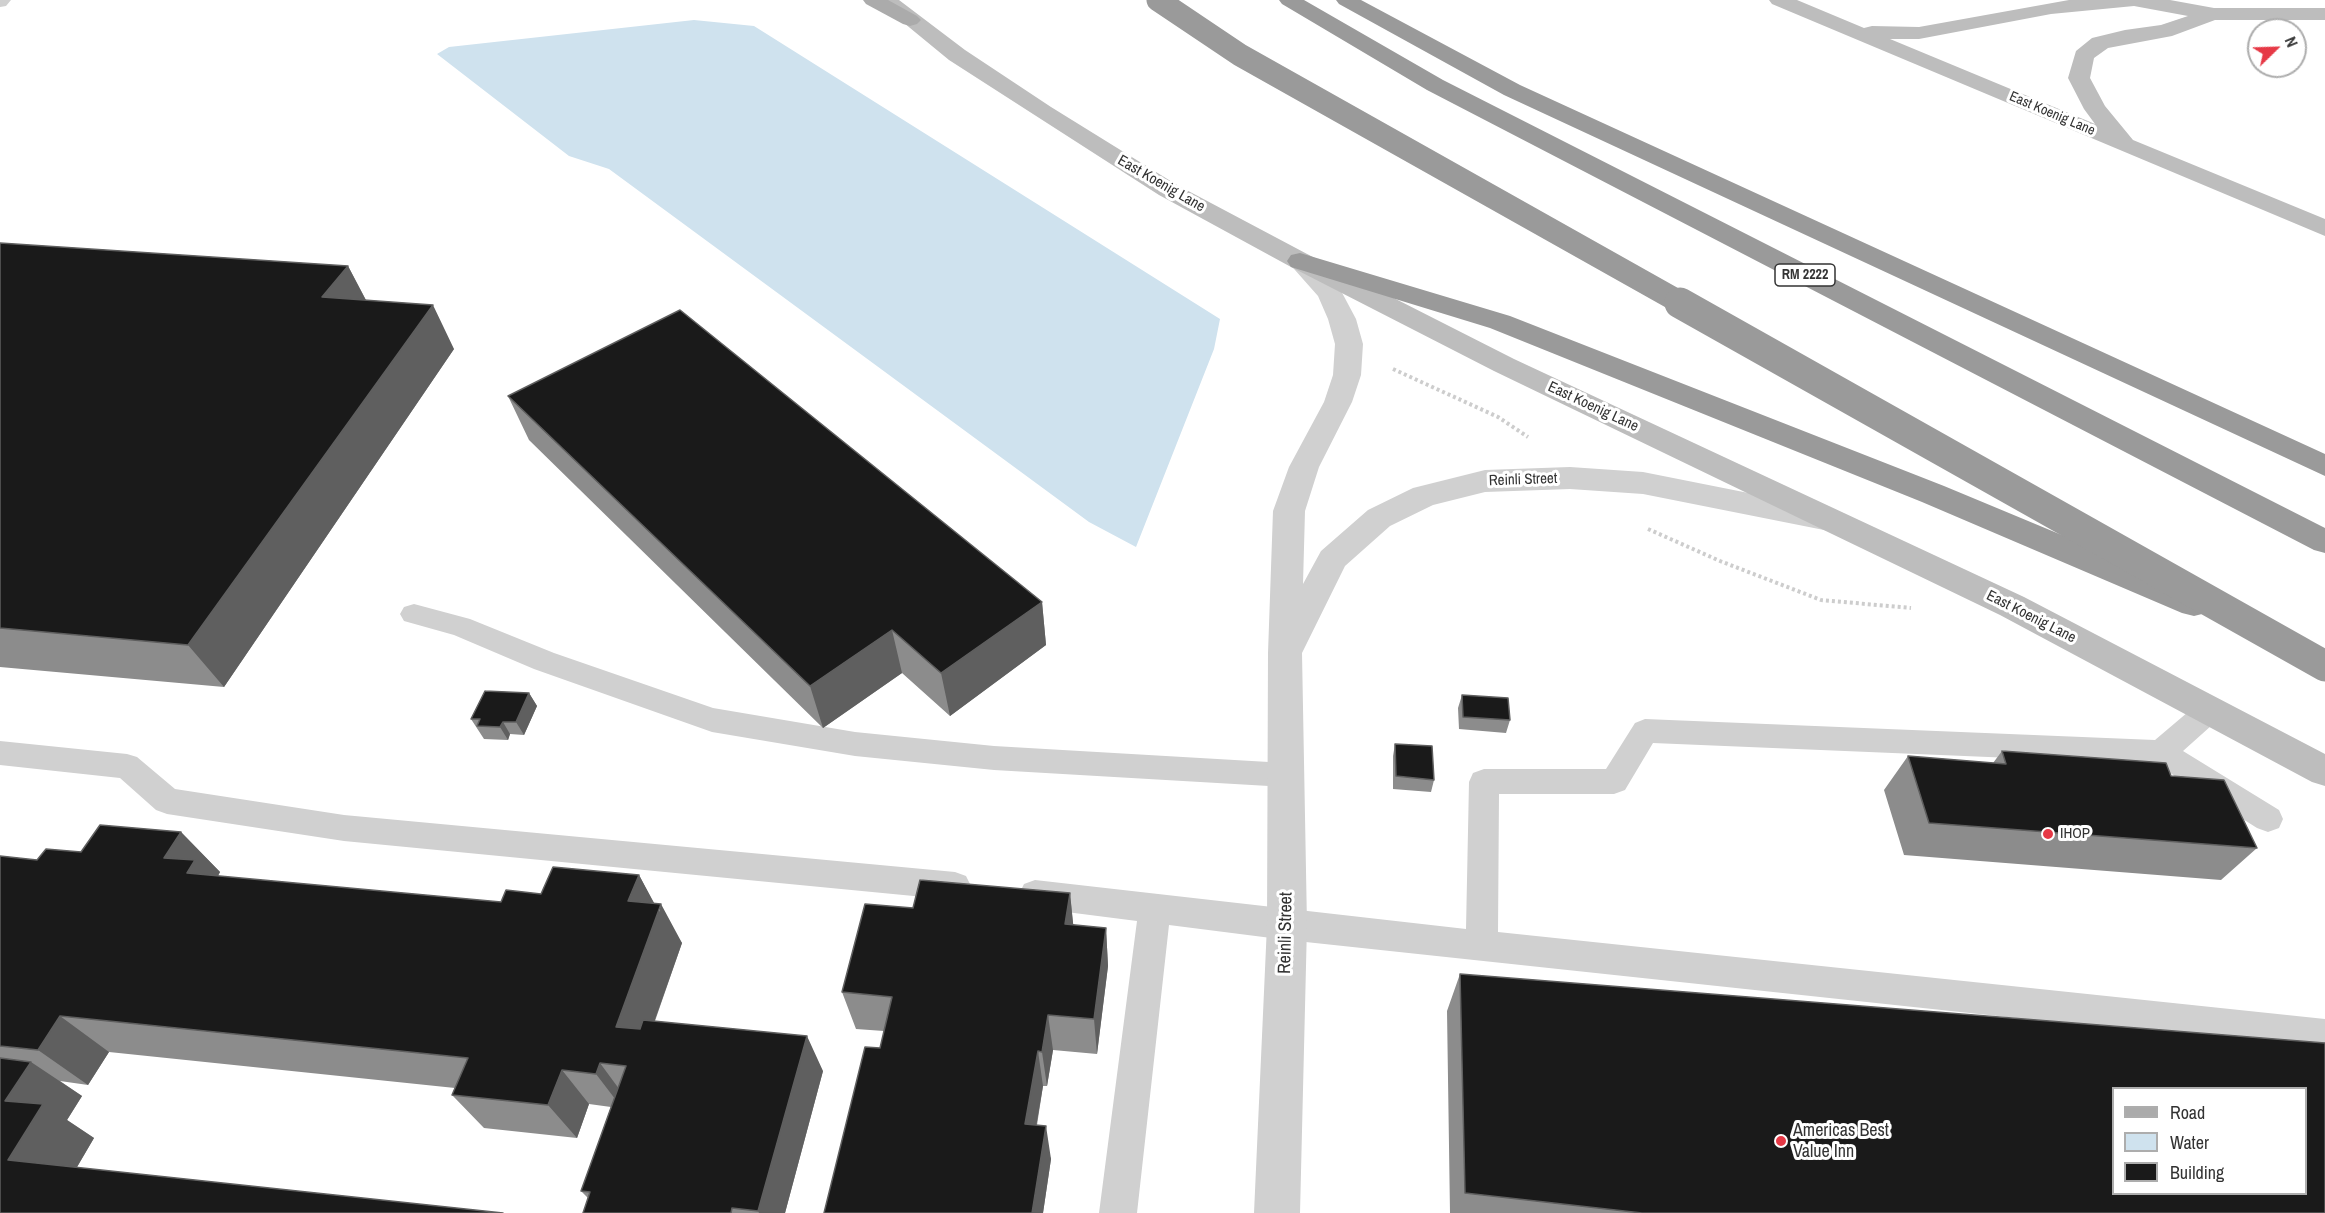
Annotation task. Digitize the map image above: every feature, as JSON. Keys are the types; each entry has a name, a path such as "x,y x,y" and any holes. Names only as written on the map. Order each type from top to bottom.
{"highway":[{"path":"1158,0 1240,55 2325,666"},
{"name":"RM 2222","path":"1289,0 1435,85 2325,542"},
{"name":"RM 2222","path":"1346,0 1512,90 2325,466"},
{"path":"1300,261 1521,330 1933,494 2325,660"}],"main road":[{"path":"873,0 910,10"},
{"name":"East Koenig Lane","path":"886,0 910,10 1042,112 1139,172 1300,261 1504,365 2012,606 2325,771"},
{"name":"East Koenig Lane","path":"1779,0 2325,228"},
{"path":"1855,32 1919,33 2051,8 2134,0 2214,14 2325,14"},
{"path":"2128,146 2091,103 2079,78 2084,57 2100,44 2108,41 2125,36 2164,31 2214,14"}],"street":[{"name":"Reinli Street","path":"1277,1213 1287,925 1285,653 1289,511 1304,467 1338,402 1347,375 1349,344 1342,319 1330,293 1300,261"},
{"name":"Reinli Street","path":"1285,653 1332,559 1379,518 1415,501 1485,481 1570,478 1643,483 1838,522"}],"lane":[{"path":"414,614 460,626 544,661 712,720 855,744 982,757 1286,775"},
{"path":"2161,752 2211,709"},
{"path":"1482,946 1484,782 1614,781 1645,731 2161,752 2268,819"},
{"path":"0,753 127,766 166,801 344,828 1000,890 1287,925 2325,1035"},
{"path":"1118,1213 1155,908"}],"path":[{"path":"1384,365 1498,417 1538,443"},
{"path":"1647,528 1720,561 1821,600 1922,609"}],"water":[{"path":"694,20 754,26 1220,319 1214,349 1136,547 1089,522 609,169 569,156 437,54 449,47"}],"building":[{"path":"0,243 348,266 322,297 433,305 188,645 0,628"},
{"path":"680,310 1042,602 941,673 892,630 810,686 508,396"},
{"path":"485,691 529,693 516,722 503,722 500,727 477,726 480,719 471,719"},
{"path":"1462,695 1508,698 1510,720 1463,717"},
{"path":"1395,744 1432,746 1434,780 1396,776"},
{"path":"2002,751 2166,763 2171,776 2224,780 2257,848 1929,823 1908,756 2006,764"},
{"path":"100,825 181,832 164,858 195,860 187,873 501,902 506,890 541,894 553,867 639,875 628,901 661,904 616,1027 640,1029 643,1020 807,1036 758,1211 732,1208 731,1213 583,1213 590,1192 581,1191 626,1066 600,1063 596,1074 562,1070 548,1105 452,1095 468,1058 60,1016 38,1050 0,1046 0,856 37,860 46,849 81,852"},
{"path":"920,880 1070,893 1065,924 1106,928 1094,1019 1048,1015 1042,1052 1038,1051 1025,1124 1046,1126 1032,1213 824,1213 865,1047 880,1048 892,997 842,992 865,904 913,908"},
{"name":"Americas Best Value Inn","path":"1460,974 2325,1043 2325,1213 1642,1213 1465,1193"},
{"path":"0,1058 31,1062 5,1101 43,1104 8,1160 503,1213 0,1213"}],"place":[{"name":"IHOP","path":"2048,834"},
{"name":"Americas Best Value Inn","path":"1781,1141"}]}
